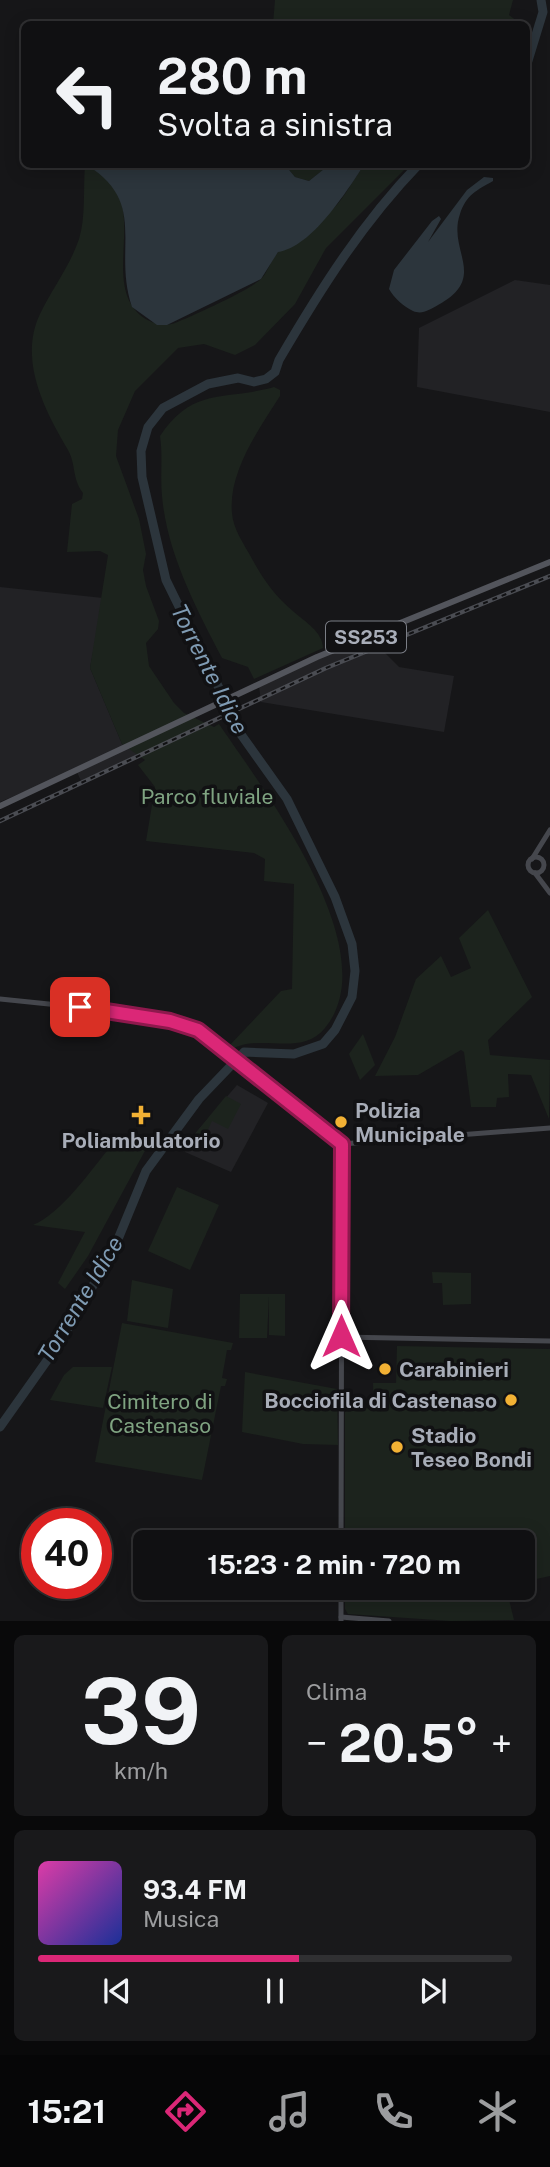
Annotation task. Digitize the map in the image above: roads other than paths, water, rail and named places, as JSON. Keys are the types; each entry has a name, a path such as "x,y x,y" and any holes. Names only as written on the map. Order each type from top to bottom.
{"main road":[{"name":"SS253","path":"0,806 331,651 550,562"}],"street":[{"path":"548,890 528,867 550,830"},
{"path":"546,838 542,861 548,890"},
{"path":"532,859 542,861"},
{"path":"534,873 543,869"},
{"path":"0,999 72,1006 170,1021 192,1027 221,1046 342,1144 535,1129 550,1125"},
{"path":"341,1530 342,1144"},
{"path":"341,1336 550,1340"},
{"path":"341,1600 341,1619 389,1621"}],"waterway":[{"name":"Torrente Idice","path":"530,54 543,12 541,0"},
{"name":"Torrente Idice","path":"0,1427 58,1345 90,1291 116,1244 146,1171 199,1099 244,1052 294,1054 323,1044 335,1030 352,997 355,971 352,944 335,897 287,799 230,719 219,688 166,580 142,477 141,451 148,427 163,408 208,384 238,378 254,382 266,379 275,372 294,334 360,233 415,168"}],"railway":[{"path":"0,821 326,668 550,576"}],"place":[{"name":"Poliambulatorio","path":"141,1115"},
{"name":"Polizia Municipale","path":"341,1122"},
{"name":"Carabinieri","path":"385,1369"},
{"name":"Bocciofila di Castenaso","path":"511,1400"},
{"name":"Stadio Teseo Bondi","path":"397,1447"}],"park label":[{"name":"Parco fluviale","path":"207,796"},
{"name":"Cimitero di Castenaso","path":"160,1413"}]}
